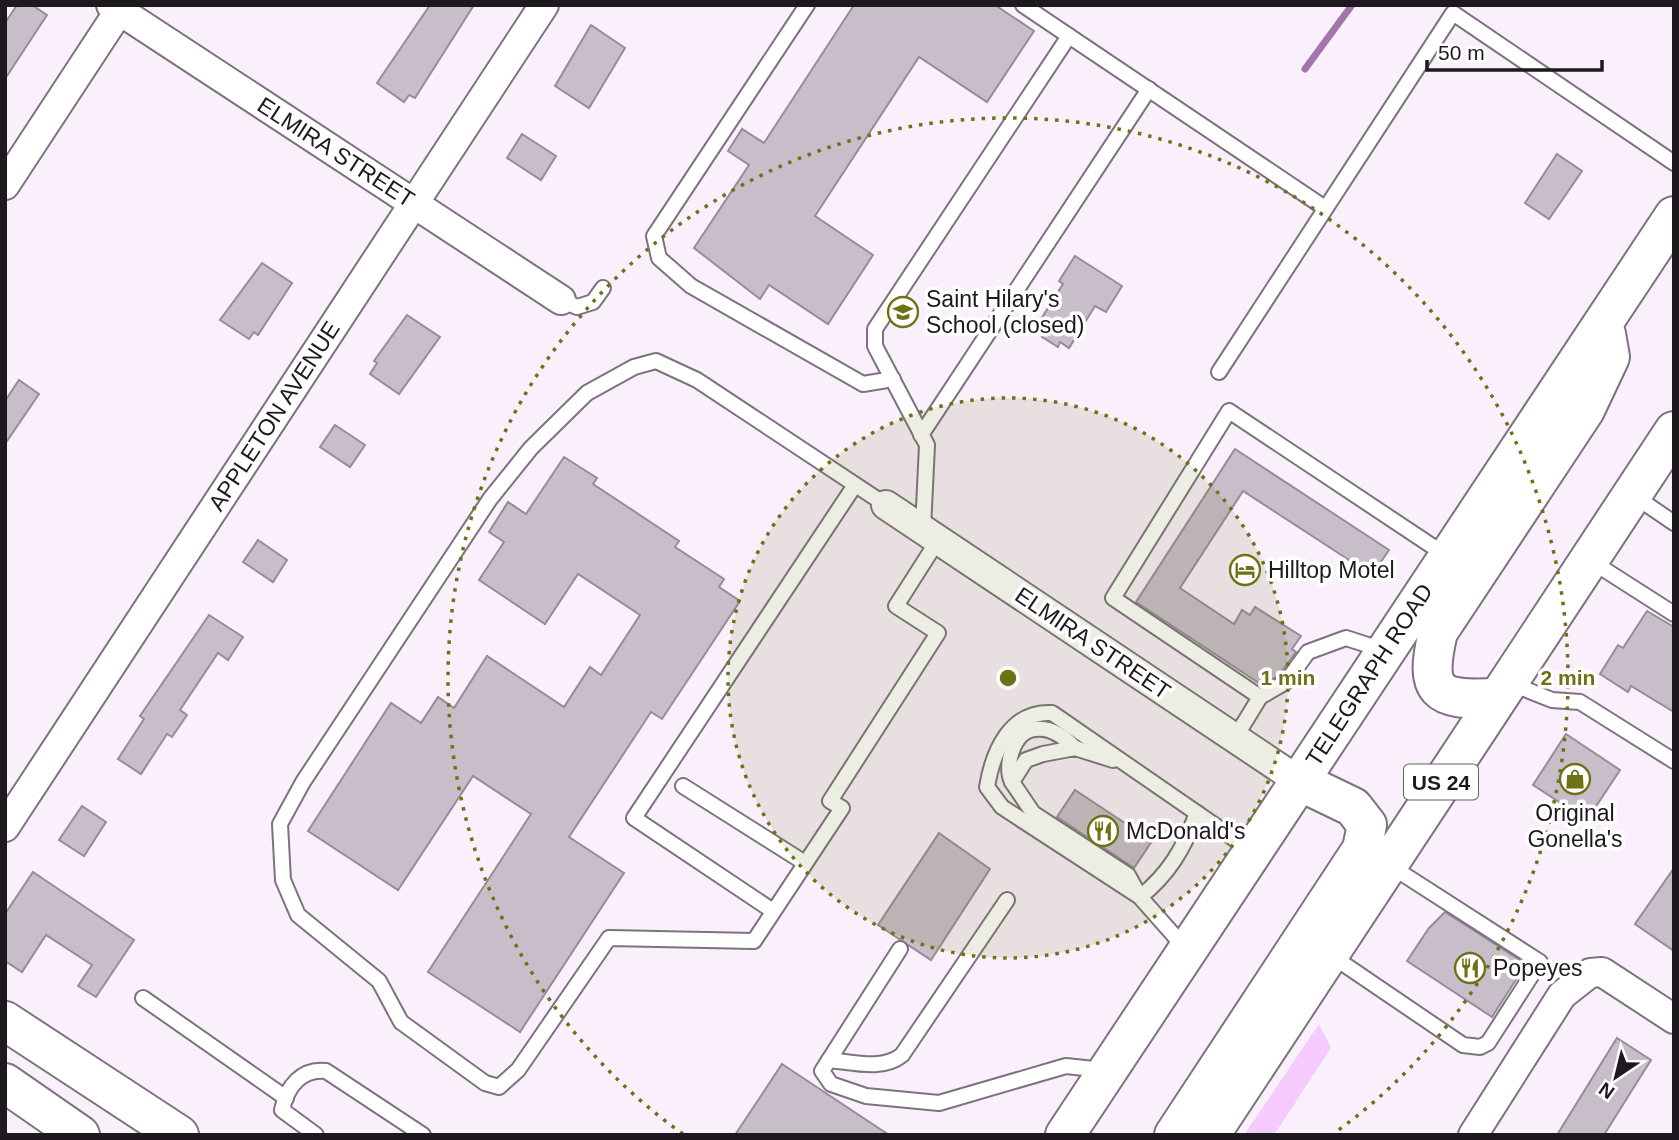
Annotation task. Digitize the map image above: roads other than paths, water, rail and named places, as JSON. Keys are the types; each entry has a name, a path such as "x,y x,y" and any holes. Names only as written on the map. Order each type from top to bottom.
{"main road":[{"name":"TELEGRAPH ROAD","path":"1065,1135 1674,216"},
{"path":"1502,690 1465,700 1447,694 1433,682 1430,668 1438,632 1585,410 1610,356 1604,325"},
{"name":"US 24","path":"1210,1135 1328,953 1376,851 1502,690 1673,432"},
{"path":"1174,1135 1362,849 1376,851 1367,825 1353,807 1299,781"},
{"path":"5,1021 179,1135"},
{"path":"5,1083 80,1135"}],"street":[{"name":"APPLETON AVENUE","path":"5,827 544,5"},
{"name":"ELMIRA STREET","path":"118,7 561,300"},
{"path":"5,185 118,7"},
{"name":"ELMIRA STREET","path":"887,506 1299,781"},
{"path":"1473,1135 1562,995 1590,973 1602,972 1674,1019"}],"lane":[{"path":"807,5 654,236 659,258 691,286 863,384 893,379"},
{"path":"1023,5 1325,208"},
{"path":"1219,372 1453,13 1674,163"},
{"path":"887,506 697,380 656,361 634,367 587,393 531,448 490,499 303,782 280,824 283,880 298,915 379,981 401,1021 485,1083 499,1087 518,1070 609,937 754,941 842,808 830,801 938,633 896,606 930,535 927,445 875,345 875,329 1069,36"},
{"path":"921,435 1149,89"},
{"path":"561,300 577,307 593,302 603,288"},
{"path":"1260,697 1113,598 1229,411 1448,556"},
{"path":"773,911 634,818 855,485"},
{"path":"1632,494 1674,523"},
{"path":"1587,559 1674,614"},
{"path":"1236,737 1260,697 1286,682 1308,652 1346,638 1357,639 1384,651"},
{"path":"1502,690 1552,700 1580,702 1674,761"},
{"path":"1140,897 1002,807 987,787 992,758 1006,734 1028,716 1040,712 1052,713 1254,851"},
{"path":"1128,765 1075,748 1055,732 1036,729 1025,733 1013,750 1007,771 1033,813 1128,875 1140,897 1187,951"},
{"path":"1012,782 1026,760 1075,748"},
{"path":"683,786 805,863"},
{"path":"1140,897 1160,881 1176,861 1196,813"},
{"path":"1328,953 1463,1045 1479,1046 1488,1043 1539,962 1376,851"},
{"path":"829,1060 876,1065 893,1062 902,1055 1007,900"},
{"path":"900,949 822,1071 831,1084 866,1096 939,1103 1066,1066 1107,1071"},
{"path":"143,998 286,1098"},
{"path":"316,1135 282,1110 286,1098 302,1075 313,1070 326,1071 423,1135"}],"waterway":[{"path":"1305,69 1352,5"}],"place":[{"name":"Saint Hilary's School (closed)","path":"903,312"},
{"name":"Hilltop Motel","path":"1245,570"},
{"name":"Original Gonella's","path":"1575,779"},
{"name":"McDonald's","path":"1103,831"},
{"name":"Popeyes","path":"1470,968"}]}
